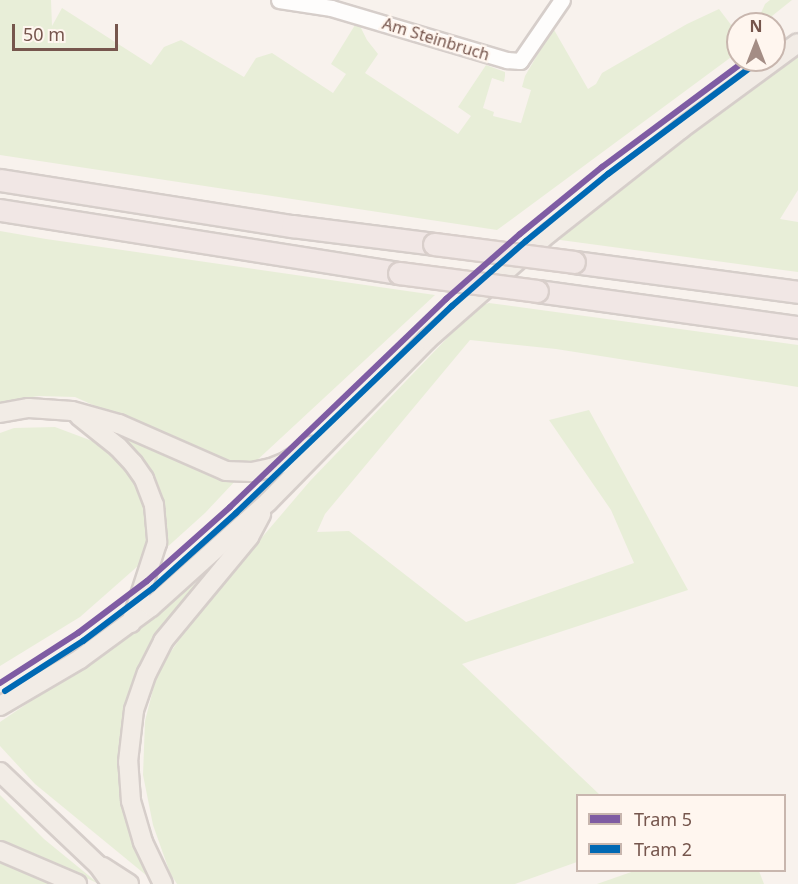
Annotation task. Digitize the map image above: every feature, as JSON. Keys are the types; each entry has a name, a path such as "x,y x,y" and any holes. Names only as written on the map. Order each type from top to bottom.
{"highway":[{"path":"0,180 258,221 798,292"},
{"path":"0,210 399,273 798,327"}],"main road":[{"path":"0,706 80,659 131,623 268,502 427,340 549,233 681,129 798,43"},
{"path":"0,413 29,408 72,411 119,424 226,471 252,472 271,468 329,438"},
{"path":"72,411 118,447 133,463 144,479 154,505 157,543 131,623"},
{"path":"163,884 143,842 131,801 128,762 134,710 147,673 164,641 249,537 268,502"},
{"path":"0,772 98,865 112,884"},
{"path":"0,851 77,884"},
{"path":"98,865 129,884"}],"street":[{"name":"Am Steinbruch","path":"279,0 330,8 507,60 520,61 562,0"}],"green space":[{"path":"0,0 51,0 52,26 62,8 151,65 164,47 181,40 244,77 256,58 272,53 333,93 346,74 331,64 355,25 360,26 378,54 365,73 458,134 471,116 458,107 486,65 505,72 505,76 504,82 492,78 483,108 494,112 493,116 521,123 531,90 522,87 525,76 553,28 588,89 596,84 602,73 687,24 719,9 726,18 726,61 497,230 0,155"},
{"path":"770,0 792,0 777,12 761,12"},
{"path":"798,54 798,190 780,219 798,222 798,272 553,239 617,187 774,72 786,72 786,63"},
{"path":"0,231 435,295 254,463 242,467 225,464 75,397 39,396 0,402"},
{"path":"489,303 798,345 798,387 556,349 470,340 325,514 317,532 349,531 466,622 634,563 611,510 549,420 589,410 688,590 462,664 599,794 576,794 576,862 515,884 177,884 170,873 153,825 143,775 145,721 158,670 200,610 310,481 477,307"},
{"path":"55,427 95,442 120,462 145,498 151,526 147,558 80,617 0,666 0,433 14,428"},
{"path":"107,430 132,438 188,465 237,479 205,513 164,550 167,525 159,487 141,455"},
{"path":"199,581 153,642 138,675 123,720 122,755 152,880 35,784 0,746 0,722 94,658"},
{"path":"0,795 44,839 99,884 36,854 0,842"},
{"path":"0,860 62,884 0,884"},
{"path":"631,872 759,872 764,884 597,884"}],"tram line":[{"name":"5","path":"0,683 78,633 147,581 230,507 446,299 520,234 602,167 730,72"},
{"name":"2","path":"5,691 83,641 153,588 236,513 452,306 526,241 608,174 744,72"}]}
